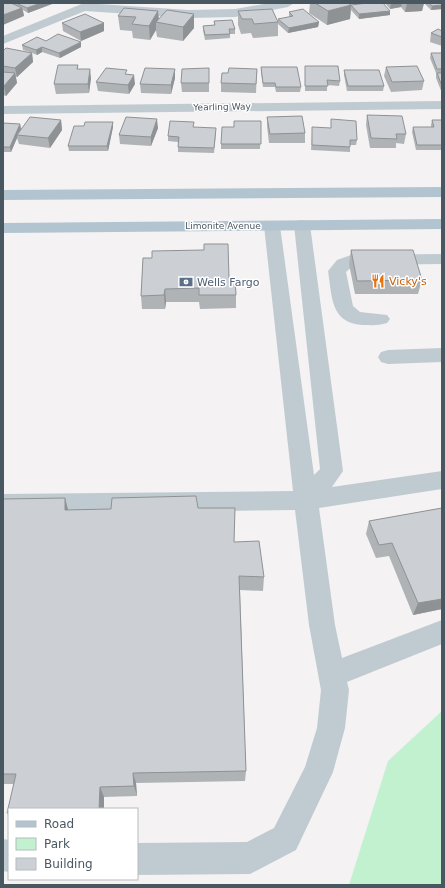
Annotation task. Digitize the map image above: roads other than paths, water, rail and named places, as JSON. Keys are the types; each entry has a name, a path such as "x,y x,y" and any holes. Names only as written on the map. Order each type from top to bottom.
{"main road":[{"path":"3,195 442,192"},
{"path":"272,226 287,209 305,202 442,200"},
{"name":"Limonite Avenue","path":"3,228 442,224"}],"street":[{"path":"3,40 84,8 189,14 234,13 288,3"},
{"name":"Yearling Way","path":"3,110 442,105"},
{"path":"302,225 332,471 306,500"},
{"path":"138,859 250,858 285,839 318,772 332,728 335,690 322,625 272,226"},
{"path":"380,319 355,318 344,308 337,271 343,264 351,260 442,259"},
{"path":"388,357 442,355"},
{"path":"3,504 306,500 442,480"},
{"path":"332,674 442,632"}],"place":[{"name":"Vicky's","path":"378,281"},
{"name":"Wells Fargo","path":"186,282"}]}
